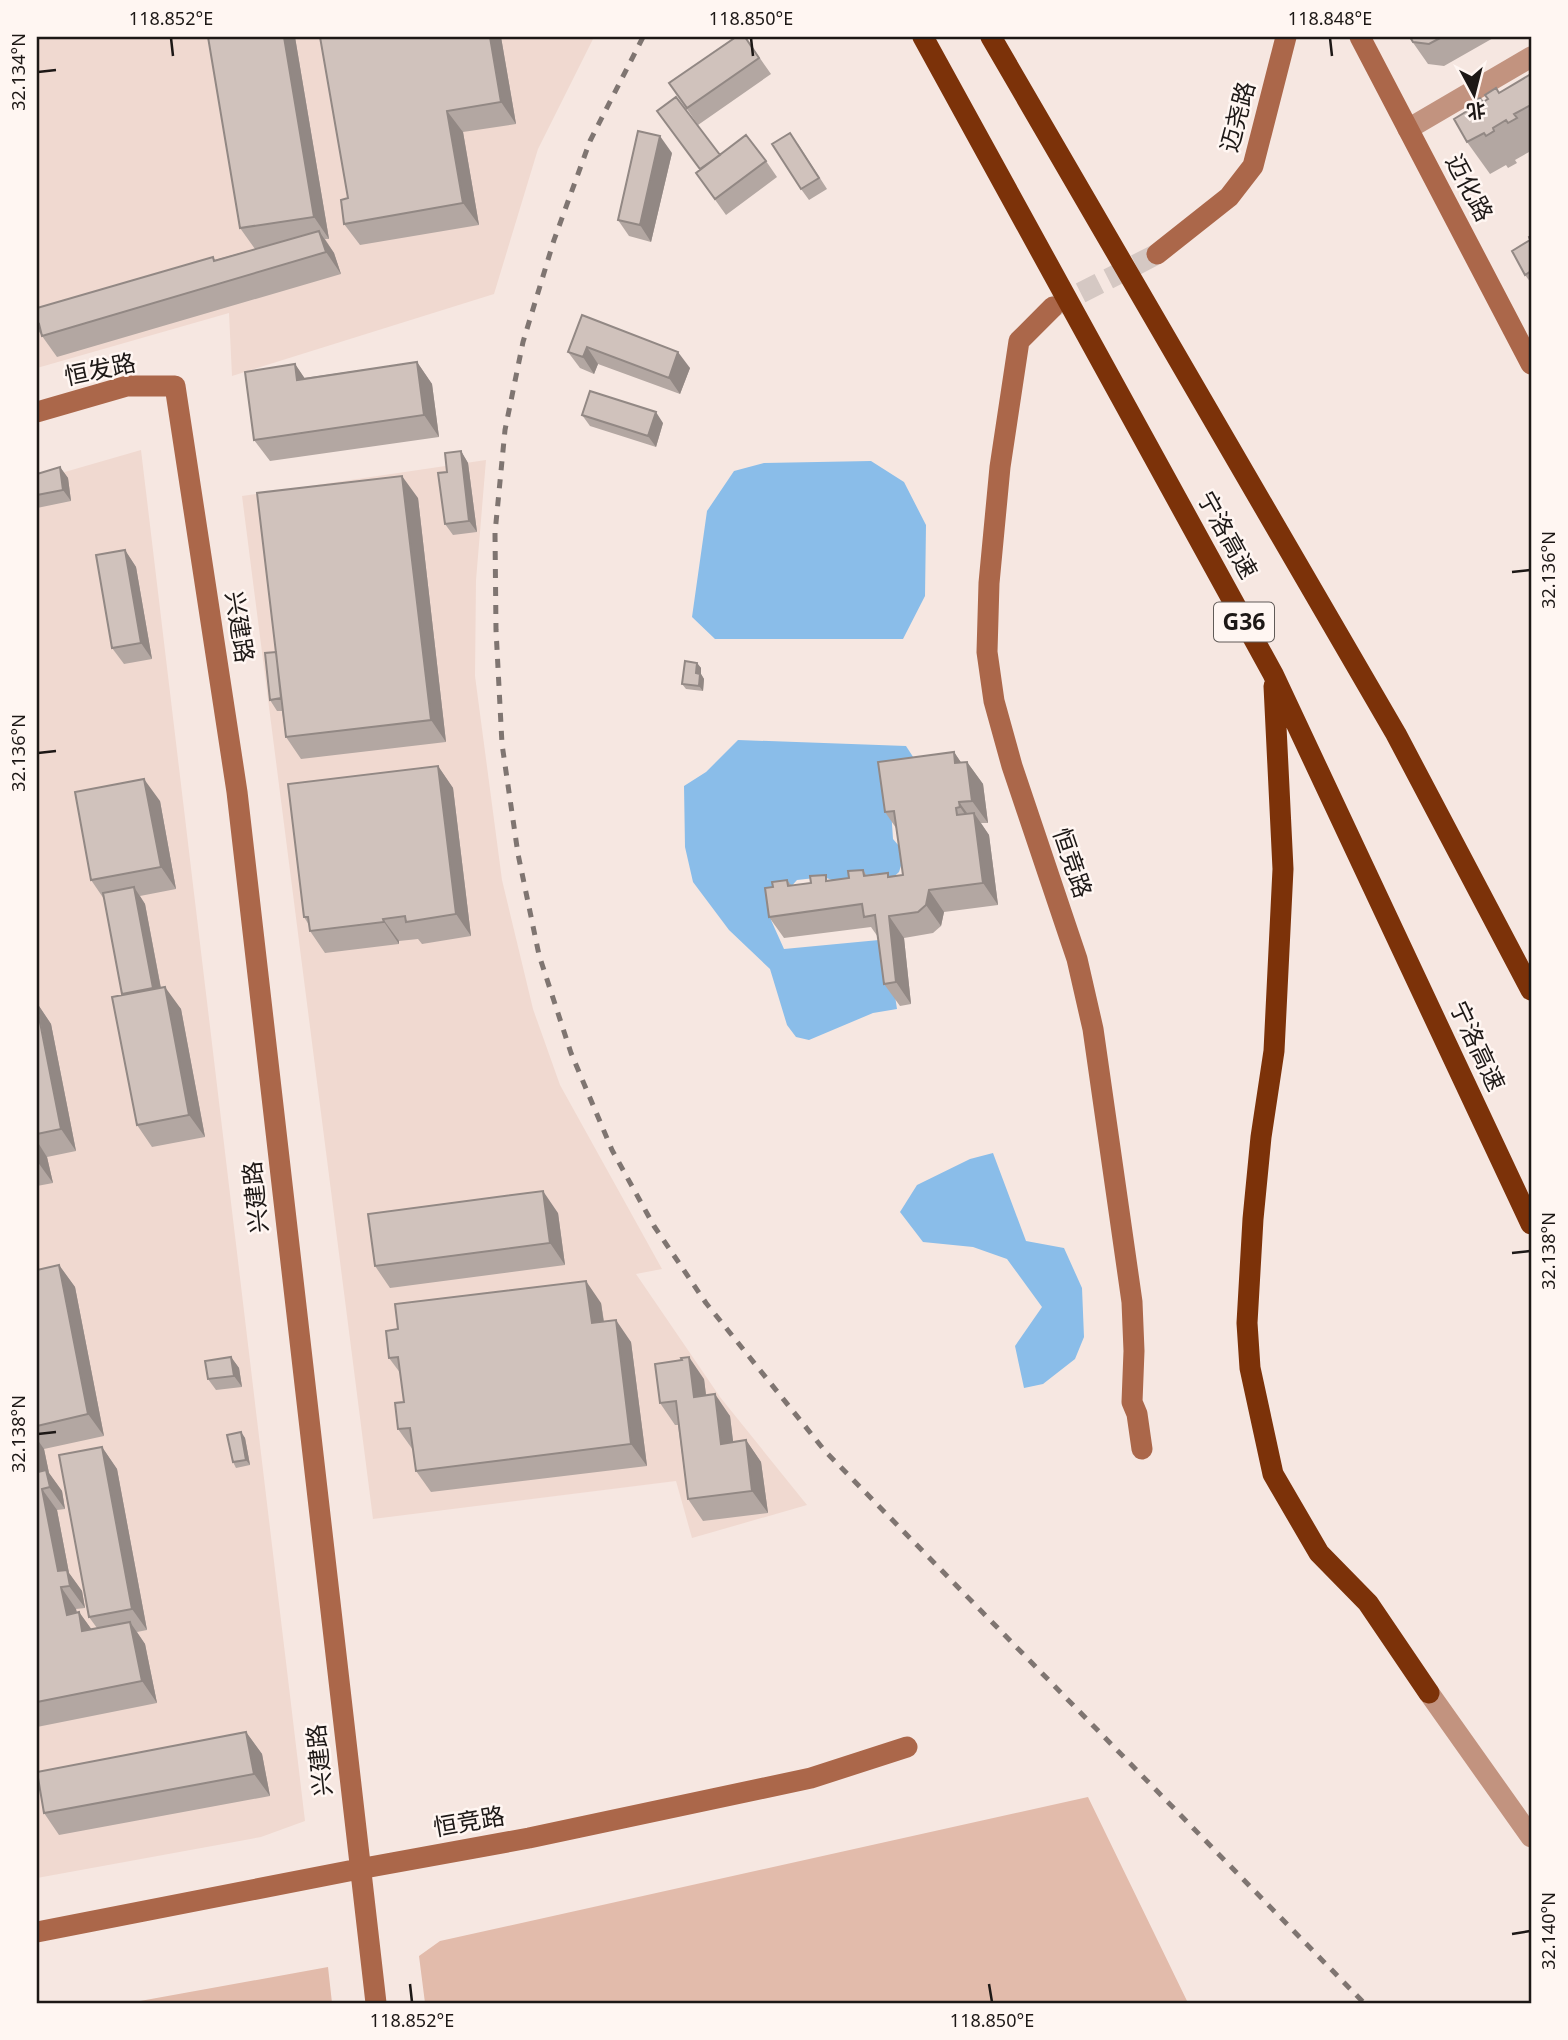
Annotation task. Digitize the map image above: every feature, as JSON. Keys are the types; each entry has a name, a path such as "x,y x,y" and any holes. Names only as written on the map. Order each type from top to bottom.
{"highway":[{"name":"宁洛高速","path":"923,37 1273,674 1531,1224"},
{"name":"宁洛高速","path":"991,37 1396,734 1531,990"},
{"path":"1273,674 1283,869 1274,1051 1261,1137 1253,1219 1247,1323 1250,1368 1273,1474 1319,1553 1368,1603 1429,1693"}],"street":[{"name":"迈尧路","path":"1157,254 1228,197 1253,166 1286,37"},
{"name":"迈化路","path":"1360,37 1531,364"},
{"path":"1408,129 1531,57"},
{"name":"恒竞路","path":"1053,307 1019,341 1000,467 989,583 987,652 993,701 1077,959 1093,1029 1132,1302 1132,1402 1137,1414 1142,1449"},
{"name":"恒发路","path":"37,412 127,386 175,386"},
{"name":"兴建路","path":"175,386 237,792 376,2003"},
{"path":"1429,1693 1531,1837"},
{"name":"恒竞路","path":"37,1932 359,1868 529,1839 811,1778 907,1747"}],"shaded area":[{"path":"37,37 594,37 538,149 494,294 232,376 229,313 37,368"},
{"path":"141,450 305,1821 261,1837 37,1878 37,480"},
{"path":"486,460 476,580 475,676 502,880 533,1009 560,1085 662,1269 636,1274 720,1397 807,1505 692,1538 676,1481 373,1519 242,496"},
{"path":"1088,1797 1188,2003 425,2003 419,1956 440,1941"},
{"path":"328,1967 332,2003 129,2003"}],"water":[{"path":"871,461 904,482 926,525 925,596 903,639 715,639 692,617 707,511 734,471 764,463"},
{"path":"738,740 906,746 919,766 889,779 893,839 905,853 899,872 886,884 858,890 824,877 797,880 777,902 771,920 784,949 879,940 888,950 897,1009 873,1013 809,1040 796,1037 787,1025 770,969 729,930 693,882 685,847 684,786 706,772"},
{"path":"993,1153 1026,1241 1064,1248 1082,1288 1084,1337 1075,1359 1043,1384 1024,1388 1015,1346 1042,1307 1007,1259 973,1247 923,1242 900,1212 917,1185 970,1159"}],"building":[{"path":"208,37 284,37 314,217 240,228"},
{"path":"320,37 490,37 501,102 447,111 463,203 344,224 341,200 348,198"},
{"path":"736,37 745,37 759,58 687,108 669,83"},
{"path":"1410,37 1442,37 1429,44 1413,42"},
{"path":"1531,74 1531,105 1514,114 1517,118 1508,123 1506,120 1486,136 1484,133 1467,142 1454,119 1472,108 1469,104 1480,98 1483,102 1488,99 1485,95 1496,88 1499,93"},
{"path":"676,97 720,155 700,169 657,111"},
{"path":"638,131 660,136 640,225 618,220"},
{"path":"790,133 819,178 801,189 772,144"},
{"path":"746,135 766,161 715,199 696,173"},
{"path":"319,231 326,252 42,336 39,324 37,325 37,308 213,257 214,261"},
{"path":"1531,236 1531,271 1525,275 1512,251 1530,240"},
{"path":"582,315 678,352 669,378 587,347 583,357 568,352"},
{"path":"417,362 424,415 254,440 245,372 295,364 297,380"},
{"path":"590,391 656,412 648,436 582,415"},
{"path":"461,451 469,521 445,524 438,473 447,472 445,453"},
{"path":"60,467 63,490 37,495 37,474"},
{"path":"402,476 431,720 286,737 257,493"},
{"path":"125,550 141,643 112,648 96,555"},
{"path":"276,652 281,698 270,700 265,653"},
{"path":"685,661 697,663 699,686 682,684"},
{"path":"954,752 955,763 967,762 972,801 959,802 957,815 974,813 983,883 929,890 926,905 918,912 889,916 896,982 884,984 875,915 864,917 862,904 769,917 765,888 773,887 772,882 787,880 788,886 811,883 810,876 826,875 826,881 849,878 848,871 863,870 864,876 888,873 888,877 903,875 894,811 885,812 878,762"},
{"path":"438,766 456,914 406,922 405,916 383,919 384,922 310,931 308,917 304,917 288,784"},
{"path":"144,779 161,867 91,880 75,792"},
{"path":"134,887 153,988 122,994 103,893"},
{"path":"165,987 189,1115 137,1125 112,997"},
{"path":"37,1007 61,1129 37,1134"},
{"path":"543,1191 550,1243 375,1266 368,1214"},
{"path":"59,1265 88,1414 37,1426 37,1270"},
{"path":"586,1281 592,1323 616,1320 631,1444 416,1471 410,1428 398,1429 395,1403 404,1402 398,1357 389,1358 386,1331 398,1329 395,1304"},
{"path":"231,1357 234,1376 208,1379 205,1361"},
{"path":"689,1357 694,1397 715,1394 721,1444 746,1440 752,1491 688,1499 676,1401 660,1403 655,1364"},
{"path":"241,1432 246,1460 233,1462 227,1435"},
{"path":"102,1447 132,1609 89,1617 59,1455"},
{"path":"37,1466 38,1472 46,1470 50,1487 42,1489 58,1571 67,1570 70,1586 61,1587 67,1615 79,1612 82,1631 130,1622 142,1681 37,1702"},
{"path":"246,1732 254,1774 44,1813 37,1772"}],"tunnel":[{"path":"1053,307 1157,254"}],"railway":[{"path":"643,37 590,141 554,240 523,342 505,430 495,533 496,630 502,744 518,854 539,955 571,1053 612,1150 654,1226 706,1303 825,1451 1364,2003"}]}
